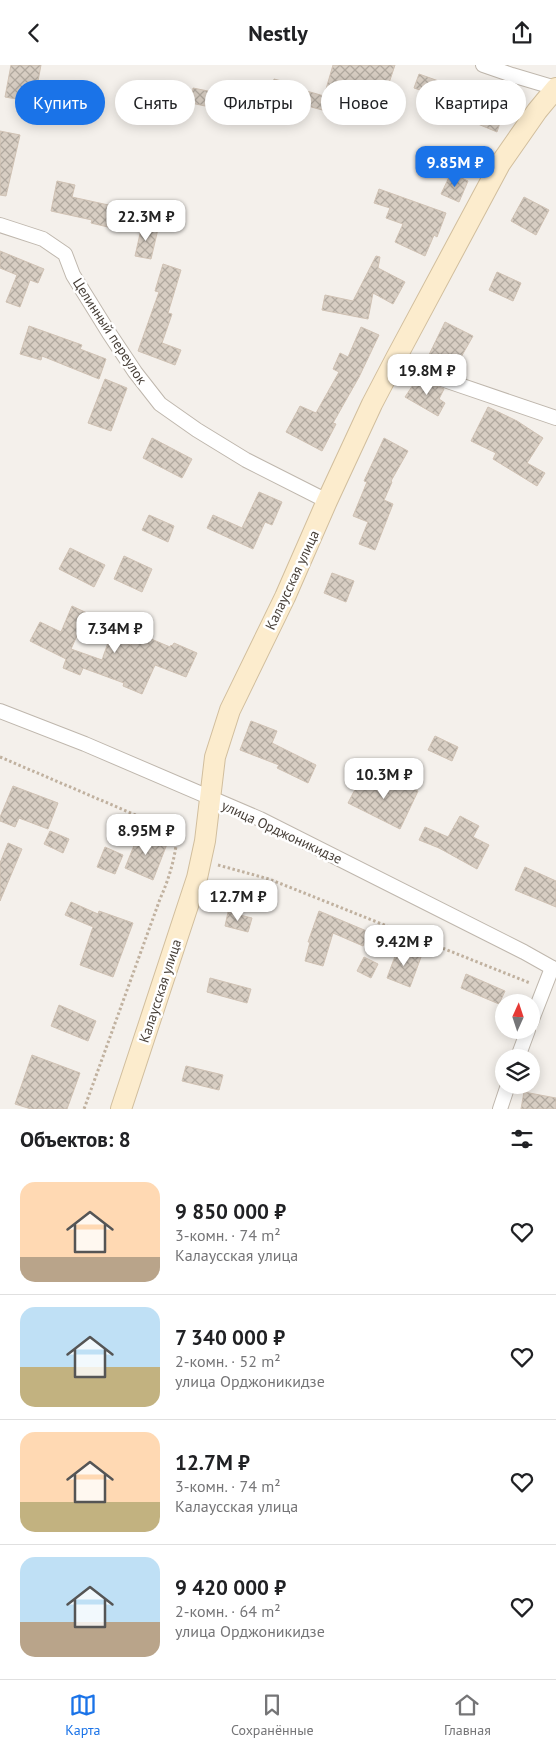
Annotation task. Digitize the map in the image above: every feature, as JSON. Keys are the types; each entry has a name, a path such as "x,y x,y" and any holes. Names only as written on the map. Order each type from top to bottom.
{"street":[{"path":"483,65 556,88"},
{"name":"Калаусская улица","path":"121,1109 197,878 205,841 215,757 230,710 286,597 372,403 500,164 537,111 556,88"},
{"name":"Целинный переулок","path":"0,225 44,239 65,254 73,275 109,333 135,372 160,404 197,430 246,460 327,501"},
{"path":"396,358 427,374 556,418"},
{"name":"улица Орджоникидзе","path":"0,711 85,744 260,819 554,969"},
{"path":"540,999 554,969"},
{"path":"500,1109 505,1094"}],"path":[{"path":"0,757 144,819 176,846 174,865 168,883 160,899 84,1109"},
{"path":"201,860 269,879 544,989"}],"building":[{"path":"11,65 41,65 38,80 15,80 15,99 5,97"},
{"path":"333,65 395,65 390,80 329,80"},
{"path":"419,74 436,80 417,80"},
{"path":"195,88 205,90 205,106 195,104"},
{"path":"311,92 321,95 321,110 311,107"},
{"path":"480,125 499,125 497,132"},
{"path":"0,131 20,135 6,196 0,195"},
{"path":"451,173 468,181 459,202 441,194"},
{"path":"57,181 75,185 72,197 113,206 108,227 91,223 92,220 51,211"},
{"path":"379,189 446,213 437,237 434,235 425,256 395,242 403,224 386,218 390,208 374,203"},
{"path":"524,197 549,210 536,235 511,221"},
{"path":"142,225 158,229 151,259 135,256"},
{"path":"0,251 44,269 38,283 30,280 20,307 6,302 17,275 0,268"},
{"path":"376,256 380,257 378,268 405,282 393,304 373,293 368,319 322,310 325,295 353,301"},
{"path":"163,264 181,270 168,313 172,314 162,343 181,350 175,365 138,351 159,292 155,291"},
{"path":"497,272 521,283 513,301 489,290"},
{"path":"445,322 473,336 452,373 425,363"},
{"path":"29,326 82,345 80,349 106,359 99,379 42,356 41,360 20,354"},
{"path":"361,327 379,335 359,377 333,423 336,424 322,451 286,432 300,406 316,413 339,372 333,369 340,353 348,357"},
{"path":"105,379 127,388 111,431 88,423"},
{"path":"417,379 444,389 439,399 445,403 438,416 405,397"},
{"path":"488,407 517,421 543,438 527,463 545,473 537,486 493,459 496,453 471,441"},
{"path":"152,438 192,459 182,478 143,458"},
{"path":"384,438 408,451 391,481 384,500 393,504 375,550 359,544 368,522 353,516 367,482 364,481"},
{"path":"259,492 282,502 272,525 265,522 253,549 207,528 213,515 242,528"},
{"path":"149,515 174,526 168,542 142,530"},
{"path":"70,548 105,565 94,587 59,569"},
{"path":"124,556 152,569 142,592 114,579"},
{"path":"332,573 354,581 346,602 324,593"},
{"path":"72,606 87,613 71,649 102,660 110,637 131,645 137,633 170,647 174,643 197,653 186,677 155,665 142,694 123,686 124,683 83,668 80,675 63,668 66,659 30,641 40,622 61,632"},
{"path":"251,721 277,731 272,743 316,765 308,783 277,768 279,765 240,750"},
{"path":"435,736 458,747 452,761 428,750"},
{"path":"363,774 387,786 391,779 418,791 400,829 348,803"},
{"path":"13,786 58,803 48,829 19,818 15,827 0,821"},
{"path":"460,816 479,826 473,837 489,845 477,869 439,848 419,840 425,827 448,837"},
{"path":"50,831 69,839 63,853 44,844"},
{"path":"139,833 167,844 153,880 125,868"},
{"path":"8,843 22,849 0,901 0,863"},
{"path":"105,847 123,855 115,874 97,867"},
{"path":"525,867 556,881 556,907 515,890"},
{"path":"71,902 98,914 99,911 133,923 113,977 80,965 93,927 65,915"},
{"path":"319,911 369,932 363,946 333,933 323,966 305,961 310,942 308,942"},
{"path":"228,912 252,918 248,932 225,926"},
{"path":"398,948 421,957 410,987 387,978"},
{"path":"364,957 378,964 371,978 357,971"},
{"path":"466,974 505,991 504,994 495,994 495,1002 461,988"},
{"path":"210,978 251,989 247,1003 207,992"},
{"path":"59,1005 96,1021 88,1041 51,1026"},
{"path":"32,1055 80,1073 67,1109 31,1109 15,1104"},
{"path":"186,1066 223,1075 219,1090 182,1081"},
{"path":"524,1094 556,1098 556,1109 521,1109"}]}
